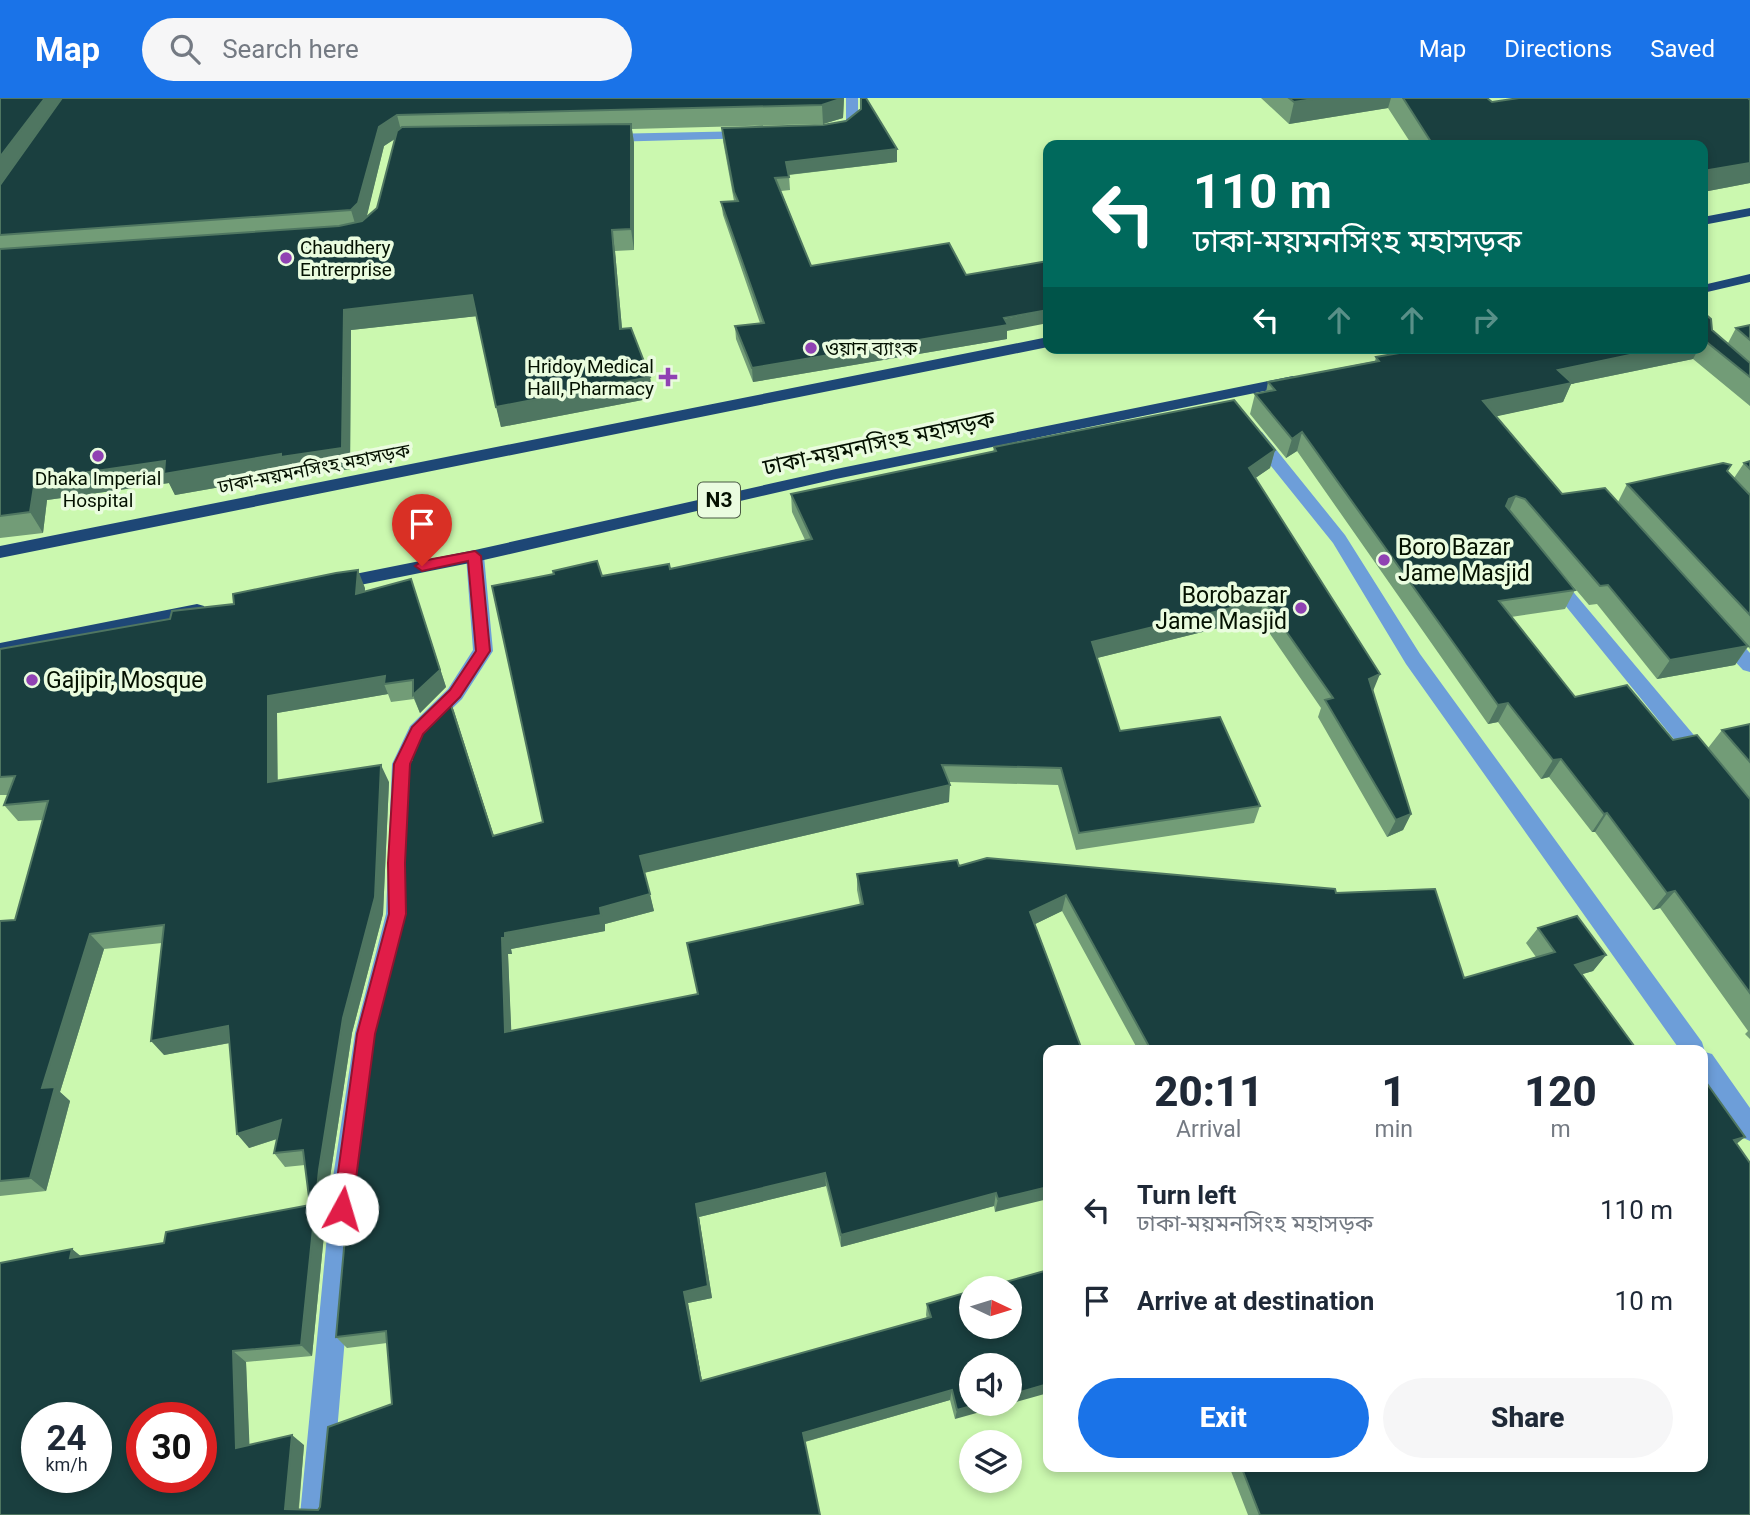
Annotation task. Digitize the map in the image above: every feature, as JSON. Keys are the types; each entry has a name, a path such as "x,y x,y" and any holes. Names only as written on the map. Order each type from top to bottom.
{"highway":[{"path":"1708,220 1750,212"},
{"path":"1708,288 1750,278"},
{"name":"ঢাকা-ময়মনসিংহ মহাসড়ক","path":"0,552 1043,343"},
{"name":"ঢাকা-ময়মনসিংহ মহাসড়ক","path":"312,588 475,556 836,474 1304,378"},
{"path":"0,650 217,607"}],"street":[{"path":"810,132 841,128 852,122 852,98"},
{"path":"593,139 771,134"},
{"path":"1224,396 1339,539 1413,659 1690,1045"},
{"path":"315,1515 345,1184 366,1034 397,914 402,764 417,731 455,694 483,651 475,556"},
{"path":"1542,566 1715,775"},
{"path":"1714,625 1750,665"},
{"path":"1708,1069 1750,1129"}],"building":[{"path":"0,98 45,98 0,157"},
{"path":"62,98 843,98 822,105 397,115 379,127 358,203 351,210 0,235 0,185"},
{"path":"861,98 866,98 897,149 786,162 789,177 775,178 811,266 949,243 966,275 1043,262 1043,311 1004,318 1008,325 752,368 735,326 764,323 721,202 738,201 722,128 823,125 846,121 861,109"},
{"path":"1289,98 1320,98 1294,102"},
{"path":"1403,98 1487,98 1492,102 1519,98 1750,100 1750,163 1708,170 1708,140 1430,140"},
{"path":"631,124 631,229 612,230 620,329 631,328 650,377 496,407 472,295 344,310 342,448 281,457 281,454 164,474 165,461 35,480 30,512 0,516 0,249 339,226 362,221 377,208 397,131 402,127"},
{"path":"1708,316 1711,319 1712,330 1750,363 1750,377 1708,343"},
{"path":"1750,325 1750,340 1736,328"},
{"path":"1393,354 1634,354 1558,370 1572,383 1483,401 1562,494 1605,488 1748,646 1670,660 1608,585 1600,586 1525,499 1516,496 1509,499 1506,506 1575,590 1499,601 1575,697 1627,685 1673,740 1697,735 1750,799 1750,993 1675,891 1667,893 1607,813 1604,814 1561,759 1553,760 1508,703 1498,705 1302,432 1292,439 1255,394 1275,390 1268,382 1379,361 1376,357"},
{"path":"1234,400 1275,450 1249,468 1380,674 1369,679 1411,814 1396,820 1325,700 1333,698 1264,600 1092,642 1120,731 1220,717 1260,806 1079,833 1061,768 942,765 950,785 640,856 650,894 600,908 601,915 505,933 505,938 502,938 505,1032 698,994 687,943 863,904 857,874 957,860 959,866 987,858 1335,889 1336,893 1435,889 1464,978 1555,952 1538,928 1577,916 1606,955 1575,965 1633,1045 1148,1045 1066,895 1030,912 1080,1045 1043,1045 1043,1188 998,1199 996,1193 841,1235 825,1173 696,1204 708,1286 684,1292 701,1381 931,1317 927,1304 959,1295 959,1339 1022,1339 1022,1277 1043,1271 1043,1385 1022,1392 1022,1353 959,1353 959,1409 952,1390 803,1433 820,1515 0,1515 0,1263 72,1249 70,1258 164,1243 166,1232 310,1205 303,1150 274,1153 281,1120 237,1134 228,1026 151,1041 164,925 90,934 42,1088 55,1087 30,1178 0,1181 0,921 15,920 48,801 4,805 15,776 0,777 0,649 170,619 172,611 234,604 233,594 336,573 358,570 356,594 411,579 440,670 413,695 413,680 384,684 385,676 268,696 268,782 381,765 375,897 343,1018 319,1170 301,1345 233,1351 236,1448 292,1435 285,1509 318,1510 328,1427 392,1404 386,1331 336,1337 351,1171 373,1018 403,898 407,761 412,760 412,737 420,719 447,693 493,836 543,822 492,586 554,574 553,571 597,561 602,576 669,564 670,569 812,539 791,494 996,451 994,447"},
{"path":"1723,463 1731,465 1727,471 1750,495 1750,615 1627,484"},
{"path":"1750,724 1750,762 1722,730"},
{"path":"1708,1085 1745,1137 1734,1140 1750,1163 1750,1515 1260,1515 1243,1472 1708,1472"}],"place":[{"name":"Chaudhery Entrerprise","path":"286,258"},
{"name":"ওয়ান ব্যাংক","path":"811,348"},
{"name":"Hridoy Medical Hall, Pharmacy","path":"668,377"},
{"name":"Dhaka Imperial Hospital","path":"98,456"},
{"name":"Boro Bazar Jame Masjid","path":"1384,560"},
{"name":"Borobazar Jame Masjid","path":"1301,608"},
{"name":"Gajipir, Mosque","path":"32,680"}],"route":[{"path":"342,1209 366,1034 397,914 402,764 417,731 455,694 483,651 475,556 422,566"}]}
